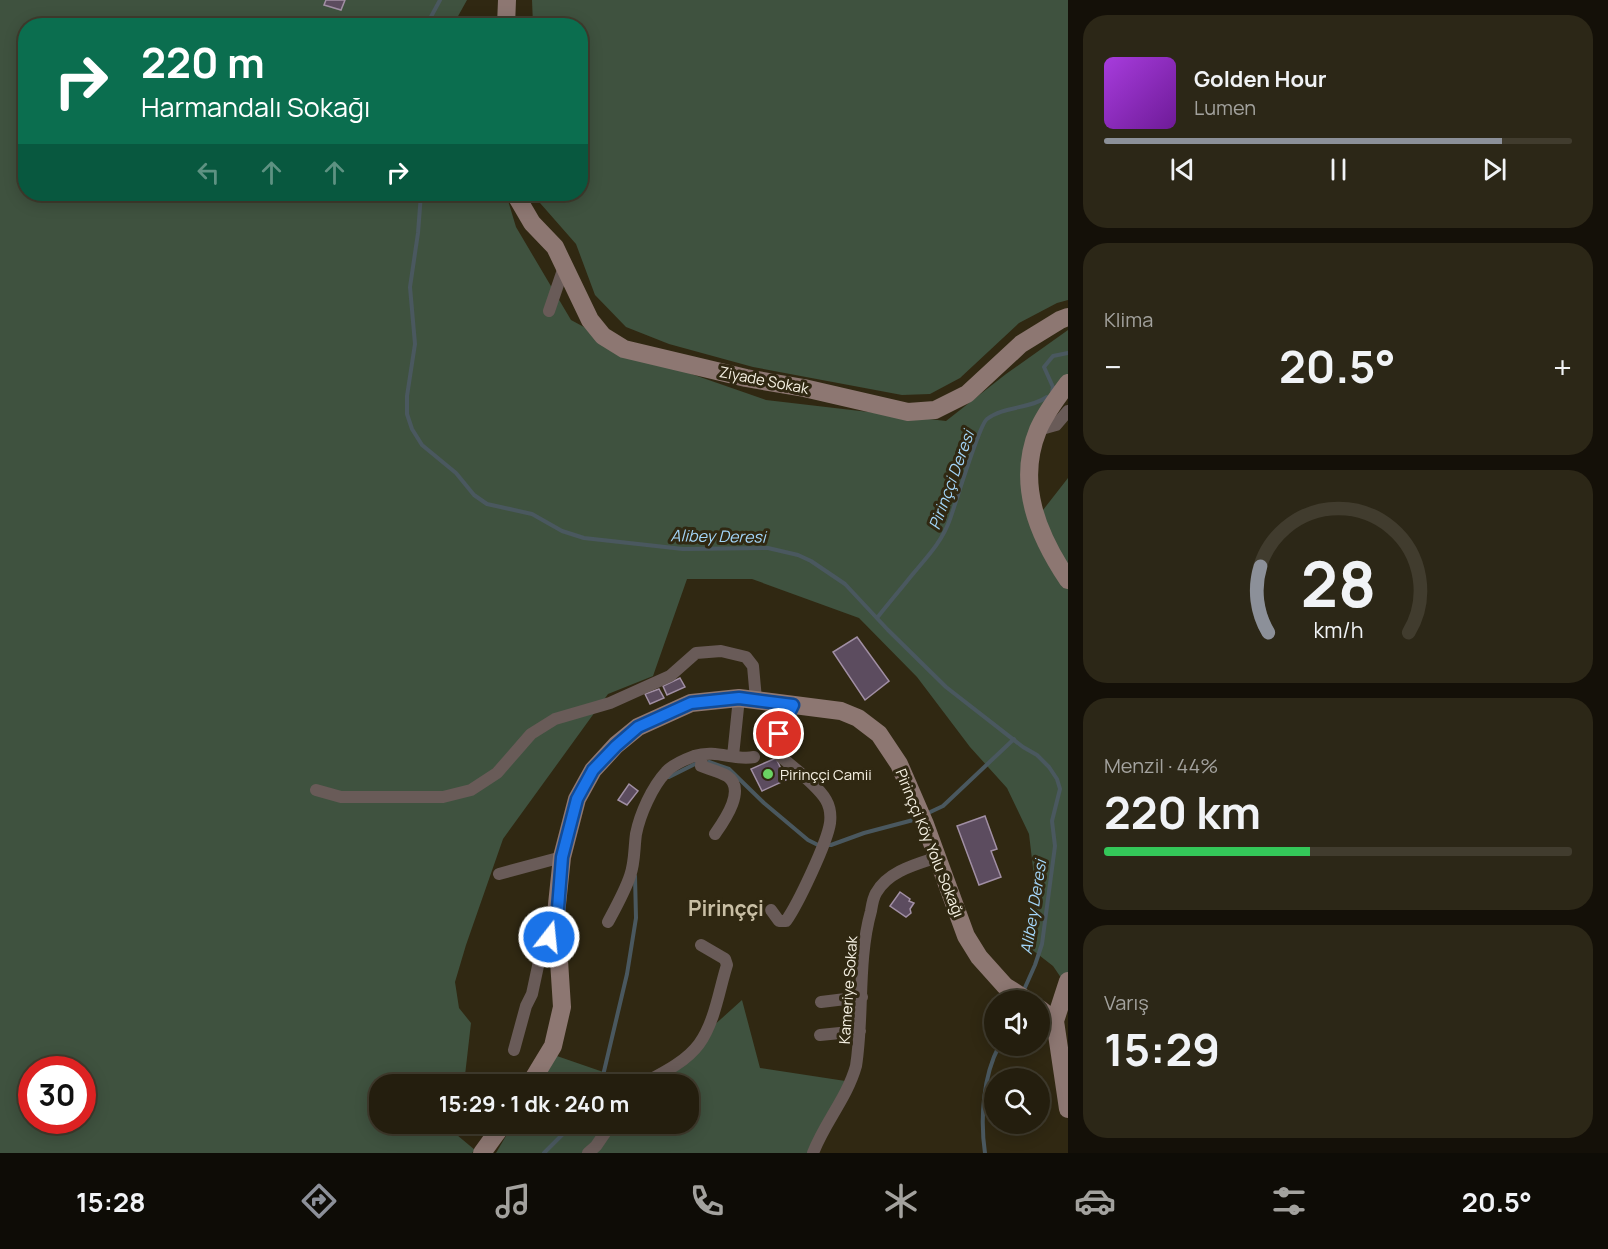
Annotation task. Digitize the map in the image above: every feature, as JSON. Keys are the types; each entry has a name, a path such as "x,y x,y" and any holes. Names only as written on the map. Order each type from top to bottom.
{"main road":[{"path":"506,18 507,0"},
{"name":"Ziyade Sokak","path":"519,201 531,223 555,247 590,320 603,336 624,349 908,412 934,410 967,394 1021,344 1068,317"},
{"path":"1068,383 1038,430 1030,458 1029,490 1043,536 1068,580"},
{"name":"Pirinççi Köy Yolu Sokağı","path":"536,1074 553,1046 562,1006 557,921 562,857 577,799 593,770 638,727 691,703 748,699 841,711 858,718 879,734 899,764 922,817 966,936 979,957 1011,990"},
{"path":"1050,1000 1068,981"},
{"path":"1050,1043 1068,1109"},
{"path":"482,1153 496,1134"}],"street":[{"path":"549,311 564,267"},
{"path":"1038,430 1056,425 1068,411"},
{"path":"316,790 341,797 443,797 471,790 497,773 531,734 555,719 610,703 670,676 696,653 721,651 746,657 753,666 748,699 733,756"},
{"path":"608,922 630,876 636,833 646,805 659,780 668,770 693,757 722,754 744,758 762,754 793,705"},
{"path":"762,754 818,790 831,811 830,824 793,912 786,921 779,921 771,910"},
{"path":"702,755 701,766 727,776 734,782 735,789 730,812 715,834"},
{"path":"499,874 562,857"},
{"name":"Kameriye Sokak","path":"813,1153 819,1137 851,1084 856,1066 868,923 876,893 889,879 906,868 938,857"},
{"path":"513,1050 526,1006 532,994 541,952 557,921"},
{"path":"659,1074 678,1063 698,1046 708,1029 728,965 725,958 701,945"},
{"path":"821,1002 862,997"},
{"path":"820,1035 860,1031"},
{"path":"588,1153 604,1134"}],"green space":[{"path":"0,0 467,0 457,18 18,18 18,201 508,201 516,227 571,320 634,354 766,400 946,421 1006,374 1068,330 1068,395 1042,429 1030,478 1036,519 1068,478 1068,988 1053,966 1026,945 1035,885 1029,834 1007,788 970,747 917,677 859,618 752,579 687,579 653,676 608,694 503,839 455,982 459,1008 471,1023 465,1074 369,1074 369,1134 457,1134 475,1150 472,1153 0,1153"},
{"path":"532,0 1068,0 1068,300 1057,303 1019,323 960,378 930,394 902,395 753,367 669,344 626,327 595,295 576,244 538,201 588,201 588,18 533,18"},
{"path":"742,1000 760,1068 852,1082 814,1153 496,1153 507,1134 699,1134 699,1074 660,1074"},
{"path":"554,1055 609,1074 543,1074"}],"building":[{"path":"326,0 345,0 341,10 324,5"},
{"path":"857,637 889,681 865,700 833,652"},
{"path":"680,678 685,687 667,695 663,686"},
{"path":"659,689 664,698 650,704 645,694"},
{"name":"Pirinççi Camii","path":"776,758 786,780 762,791 751,769"},
{"path":"629,784 638,791 627,805 618,800"},
{"path":"985,816 997,849 991,851 1001,877 979,885 957,826"},
{"path":"900,892 914,903 910,909 911,913 906,917 890,906"}],"waterway":[{"name":"Alibey Deresi","path":"430,18 440,0"},
{"name":"Alibey Deresi","path":"420,201 410,287 415,344 407,396 407,414 412,429 422,445 456,473 474,495 487,504 532,514 562,531 584,538 683,549 768,548 798,555 811,561 845,584 946,687 1023,747 1037,755 1049,767 1060,789 1052,821 1055,846 1042,944 1024,990"},
{"name":"Pirinççi Deresi","path":"1052,392 1053,387 1044,367 1053,356 1068,353"},
{"name":"Pirinççi Deresi","path":"877,618 943,535 983,424 987,419 1001,412 1033,404 1047,397"},
{"path":"926,814 943,806 1014,739"},
{"path":"709,762 729,769 764,803 808,840 818,845 831,845 864,833 917,819"},
{"path":"669,777 695,764"},
{"path":"603,1074 627,974 636,918 635,876"},
{"name":"Alibey Deresi","path":"985,1153 984,1098 989,1071 995,1056"},
{"path":"544,1153 563,1134"}],"place":[{"name":"Pirinççi Camii","path":"768,774"}],"district":[{"name":"Pirinççi","path":"726,908"}],"route":[{"path":"549,937 557,921 562,857 577,799 593,770 616,746 638,727 667,712 691,703 739,698 793,705 779,734"}]}
